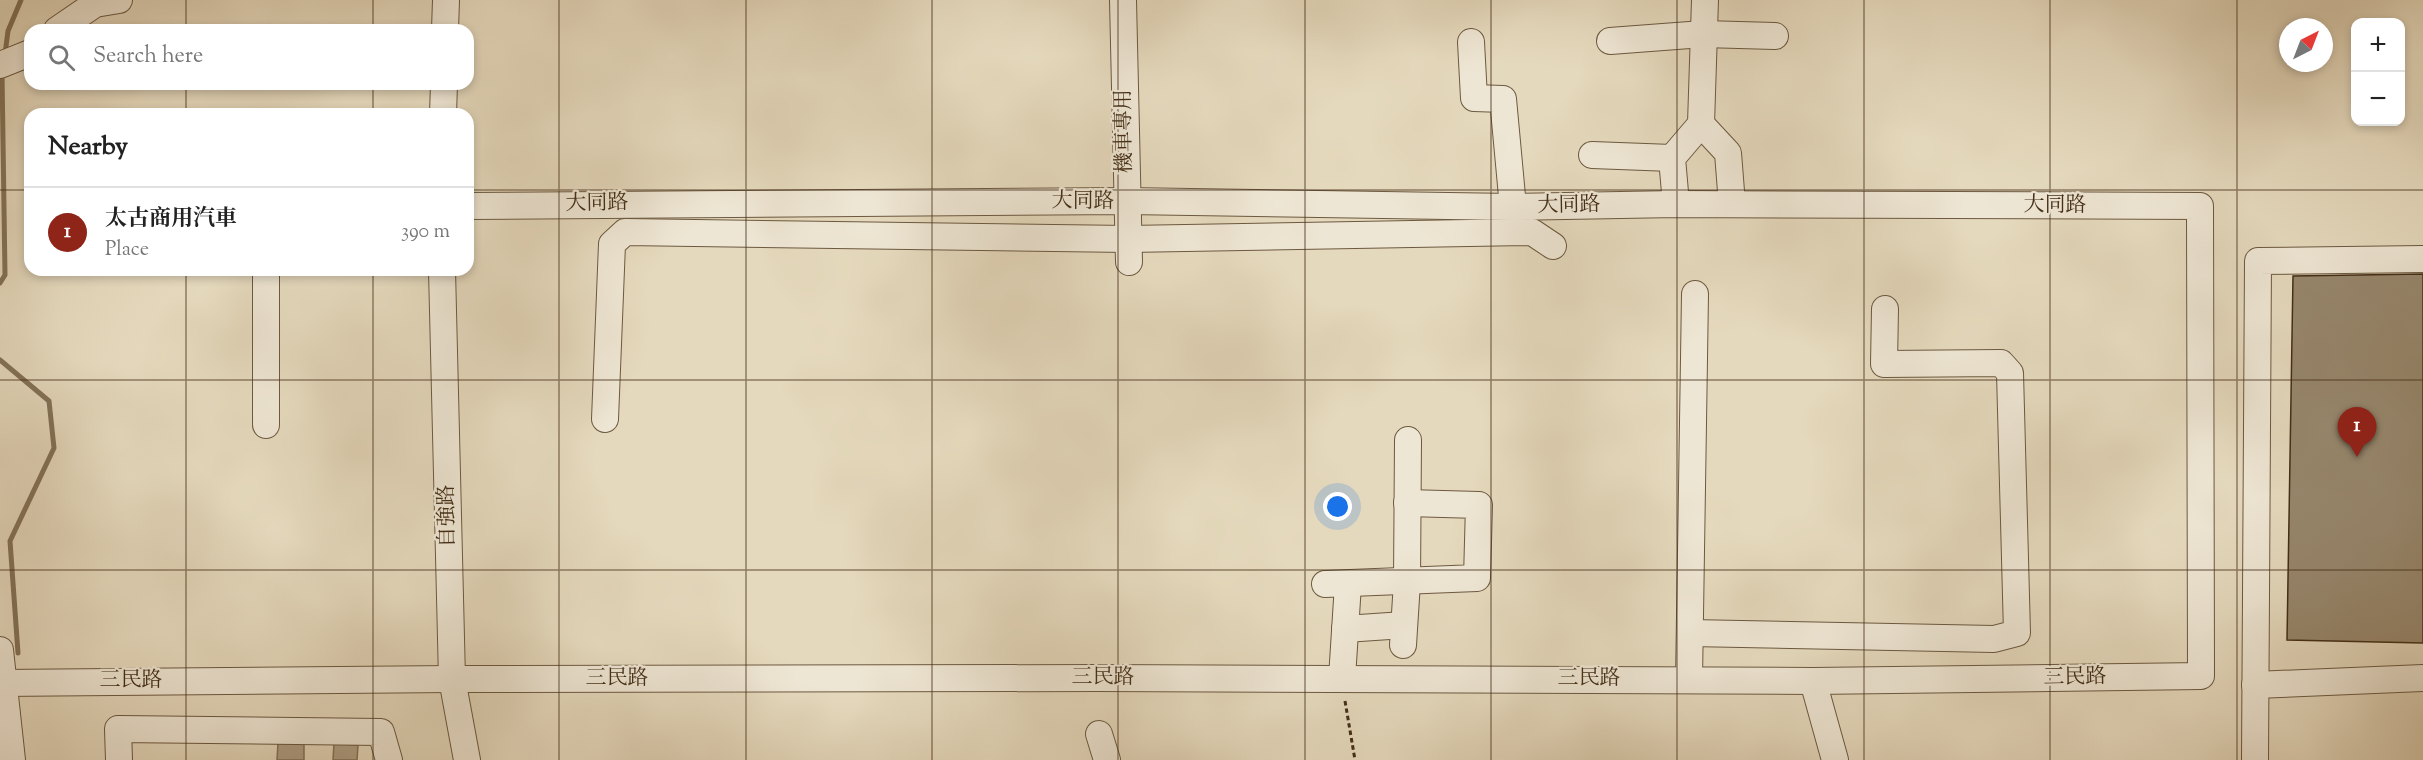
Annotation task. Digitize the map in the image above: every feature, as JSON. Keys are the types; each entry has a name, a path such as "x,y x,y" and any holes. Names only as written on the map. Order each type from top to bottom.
{"street":[{"path":"66,24 95,4 119,0"},
{"path":"445,24 446,0"},
{"name":"機車專用","path":"1123,0 1128,250"},
{"path":"1676,204 1672,158 1701,124 1706,0"},
{"path":"1610,41 1703,34 1775,36"},
{"path":"1472,42 1474,98 1503,99 1513,207"},
{"path":"443,108 444,90"},
{"path":"1701,124 1728,153 1732,204"},
{"path":"1592,156 1672,158"},
{"name":"大同路","path":"474,206 1127,201 1513,207 1676,204 2200,206 2201,676"},
{"path":"605,419 612,244 625,232 1128,250 1532,232 1553,246"},
{"path":"2255,760 2258,261 2423,259"},
{"path":"266,276 266,425"},
{"name":"自強路","path":"442,276 452,679 467,760"},
{"path":"1689,680 1695,294"},
{"path":"1690,633 1994,639 2017,633 2010,373 2001,363 1884,364 1885,309"},
{"path":"1345,629 1404,635 1407,582 1408,440"},
{"path":"1342,678 1345,629 1336,584 1477,578 1479,505 1407,503"},
{"path":"0,650 12,760"},
{"name":"三民路","path":"3,682 1342,678 1814,681 2201,676"},
{"path":"2255,685 2423,678"},
{"path":"1814,681 1835,760"},
{"path":"119,760 118,729 381,732 389,760"},
{"path":"1099,734 1107,760"}],"path":[{"path":"1342,678 1355,760"}],"shaded area":[{"path":"278,743 304,743 304,760 277,760"},
{"path":"334,743 358,745 357,760 333,760"}],"building":[{"path":"2423,274 2423,643 2287,640 2293,276"}],"waterway":[{"path":"5,54 8,31 21,0"},
{"path":"0,283 5,275 2,73"},
{"path":"0,360 49,401 54,448 10,541 18,653"}],"place":[{"name":"太古商用汽車","path":"2357,457"}]}
